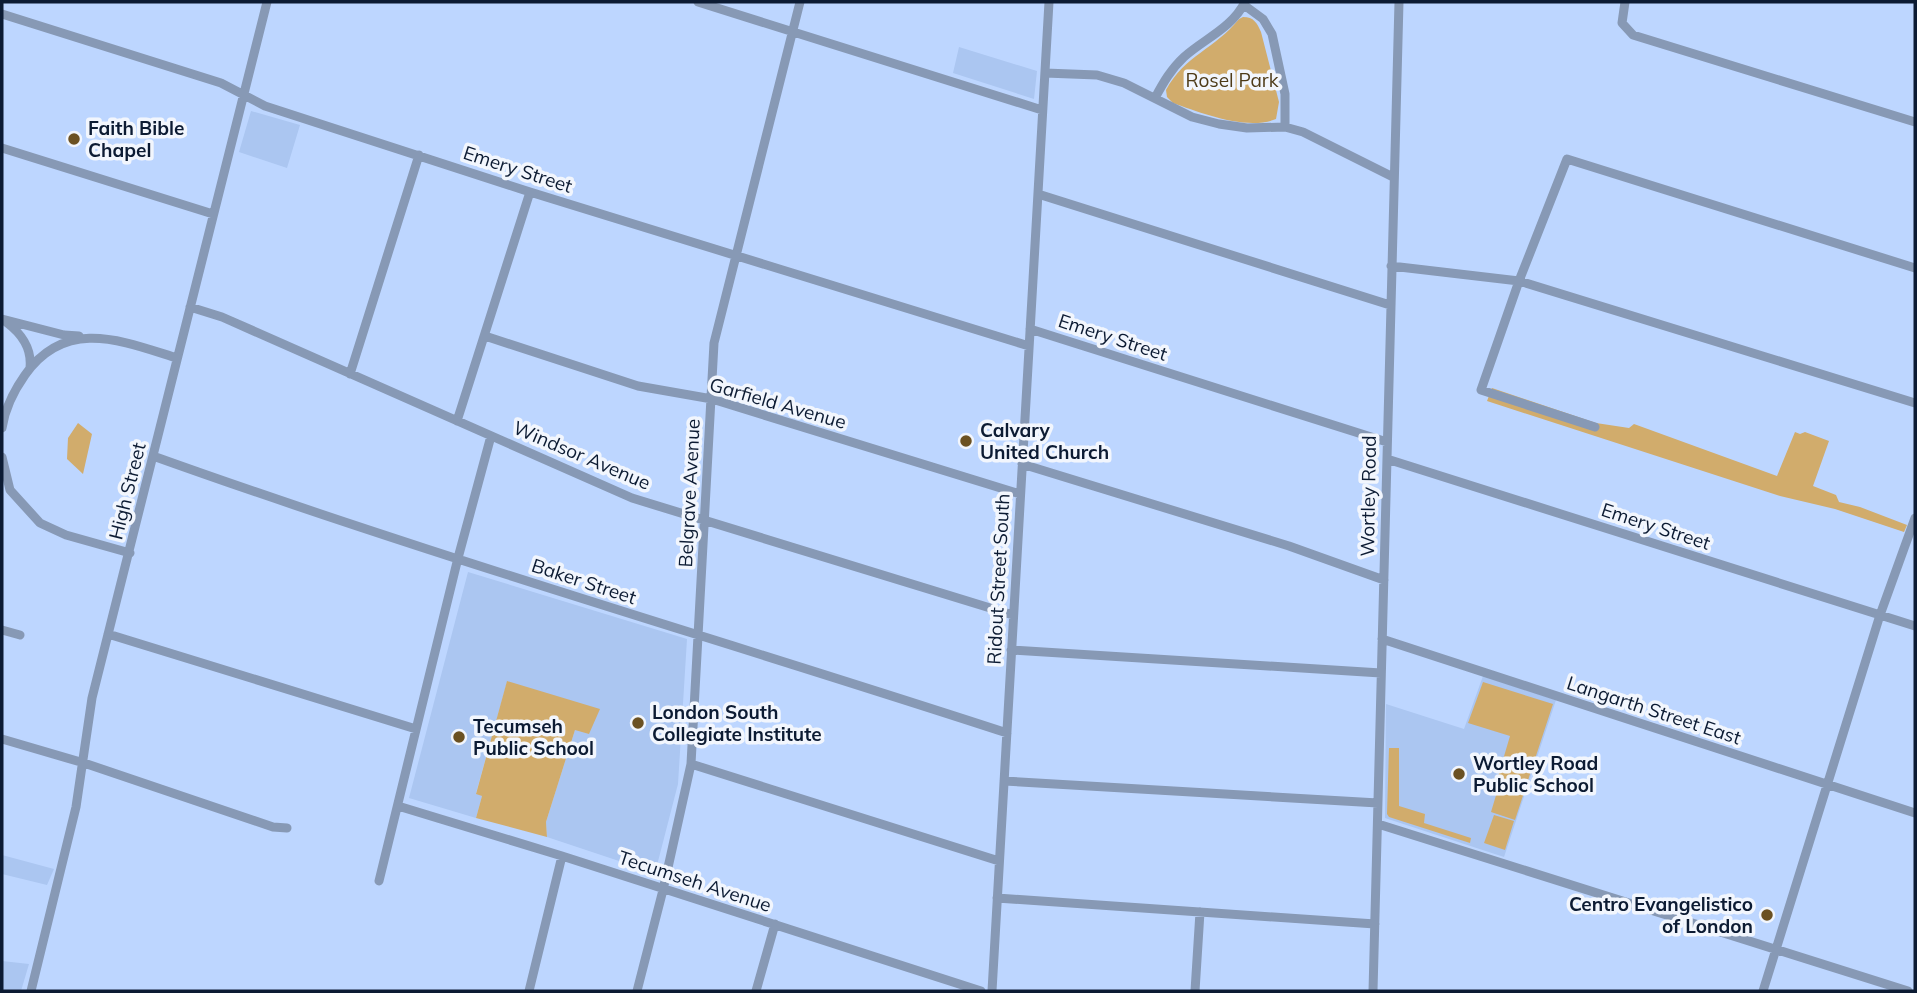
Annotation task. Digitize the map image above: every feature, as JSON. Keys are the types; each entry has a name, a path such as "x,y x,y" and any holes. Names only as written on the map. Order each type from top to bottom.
{"street":[{"name":"High Street","path":"31,991 71,830 84,763 92,698 267,2"},
{"path":"698,2 1042,110"},
{"name":"Belgrave Avenue","path":"637,991 691,764 714,343 800,2"},
{"name":"Ridout Street South","path":"992,991 1049,2"},
{"name":"Wortley Road","path":"1373,991 1399,2"},
{"path":"1625,2 1622,23 1633,35 1915,122"},
{"path":"1155,98 1171,70 1186,55 1216,34 1245,4 1264,19 1272,34 1284,94 1285,127"},
{"name":"Emery Street","path":"2,14 221,83 265,106 530,192 1029,346"},
{"path":"1045,74 1097,75 1124,83 1192,117 1219,124 1247,128 1285,127 1303,132 1394,177"},
{"path":"2,148 213,214"},
{"path":"350,374 419,155"},
{"path":"1595,427 1482,390 1519,281 1567,159 1915,268"},
{"path":"457,421 530,192"},
{"path":"1038,194 1390,305"},
{"path":"1391,265 1519,281 1915,403"},
{"name":"Windsor Avenue","path":"190,307 222,317 632,498 1013,615"},
{"path":"30,368 31,359 23,339 2,319 64,335 118,340 177,358"},
{"name":"Emery Street","path":"1030,329 1387,442"},
{"name":"Garfield Avenue","path":"485,336 638,386 712,399 1020,494"},
{"path":"2,428 4,414 13,392 30,368 65,342 79,338 98,338"},
{"path":"379,881 457,558 491,436"},
{"name":"Baker Street","path":"153,456 302,509 1007,733"},
{"path":"2,457 6,489 40,523 66,535 130,553"},
{"name":"Emery Street","path":"1387,459 1915,626"},
{"path":"1022,464 1289,546 1384,580"},
{"path":"1763,991 1880,615 1915,518"},
{"path":"2,630 20,635"},
{"path":"108,634 416,729"},
{"name":"Langarth Street East","path":"1382,639 1915,813"},
{"path":"1011,650 1381,673"},
{"path":"2,739 84,763 273,827 287,828"},
{"path":"691,764 999,861"},
{"path":"1004,781 1378,803"},
{"name":"Tecumseh Avenue","path":"398,806 981,991"},
{"path":"1378,824 1908,991"},
{"path":"529,991 562,856"},
{"path":"997,898 1375,924"},
{"path":"1195,991 1199,912"},
{"path":"757,991 775,925"}],"shaded area":[{"path":"959,47 1037,71 1034,99 953,73"},
{"path":"251,111 300,125 287,168 239,152"},
{"name":"London South Collegiate Institute","path":"468,572 687,639 678,784 655,873 547,837 546,822 575,730 507,682 476,793 482,796 476,818 409,798"},
{"name":"Wortley Road Public School","path":"1483,676 1556,700 1504,857 1385,818 1386,704 1464,729"},
{"path":"2,855 54,869 47,885 2,874"},
{"path":"2,961 29,964 21,991 2,991"}],"green space":[{"name":"Rosel Park","path":"1243,17 1255,21 1261,32 1279,102 1276,119 1238,122 1173,103 1167,97 1166,90 1182,68"},
{"path":"1492,388 1596,423 1629,428 1634,424 1777,476 1795,432 1805,432 1829,441 1813,486 1836,495 1839,502 1907,525 1904,532 1835,509 1780,496 1487,401"},
{"path":"78,423 92,434 83,474 67,459 68,438"},
{"path":"507,681 600,709 589,734 575,730 546,822 547,837 476,818 482,796 476,794"},
{"path":"1483,682 1553,704 1515,820 1491,812 1497,792 1494,790 1510,736 1468,723"},
{"path":"1389,748 1399,748 1399,806 1425,814 1424,823 1471,838 1470,843 1389,817"},
{"path":"1494,815 1514,821 1505,850 1484,843"}],"place":[{"name":"Faith Bible Chapel","path":"74,139"},
{"name":"Calvary United Church","path":"966,441"},
{"name":"London South Collegiate Institute","path":"638,723"},
{"name":"Tecumseh Public School","path":"459,737"},
{"name":"Wortley Road Public School","path":"1459,774"},
{"name":"Centro Evangelistico of London","path":"1767,915"}]}
